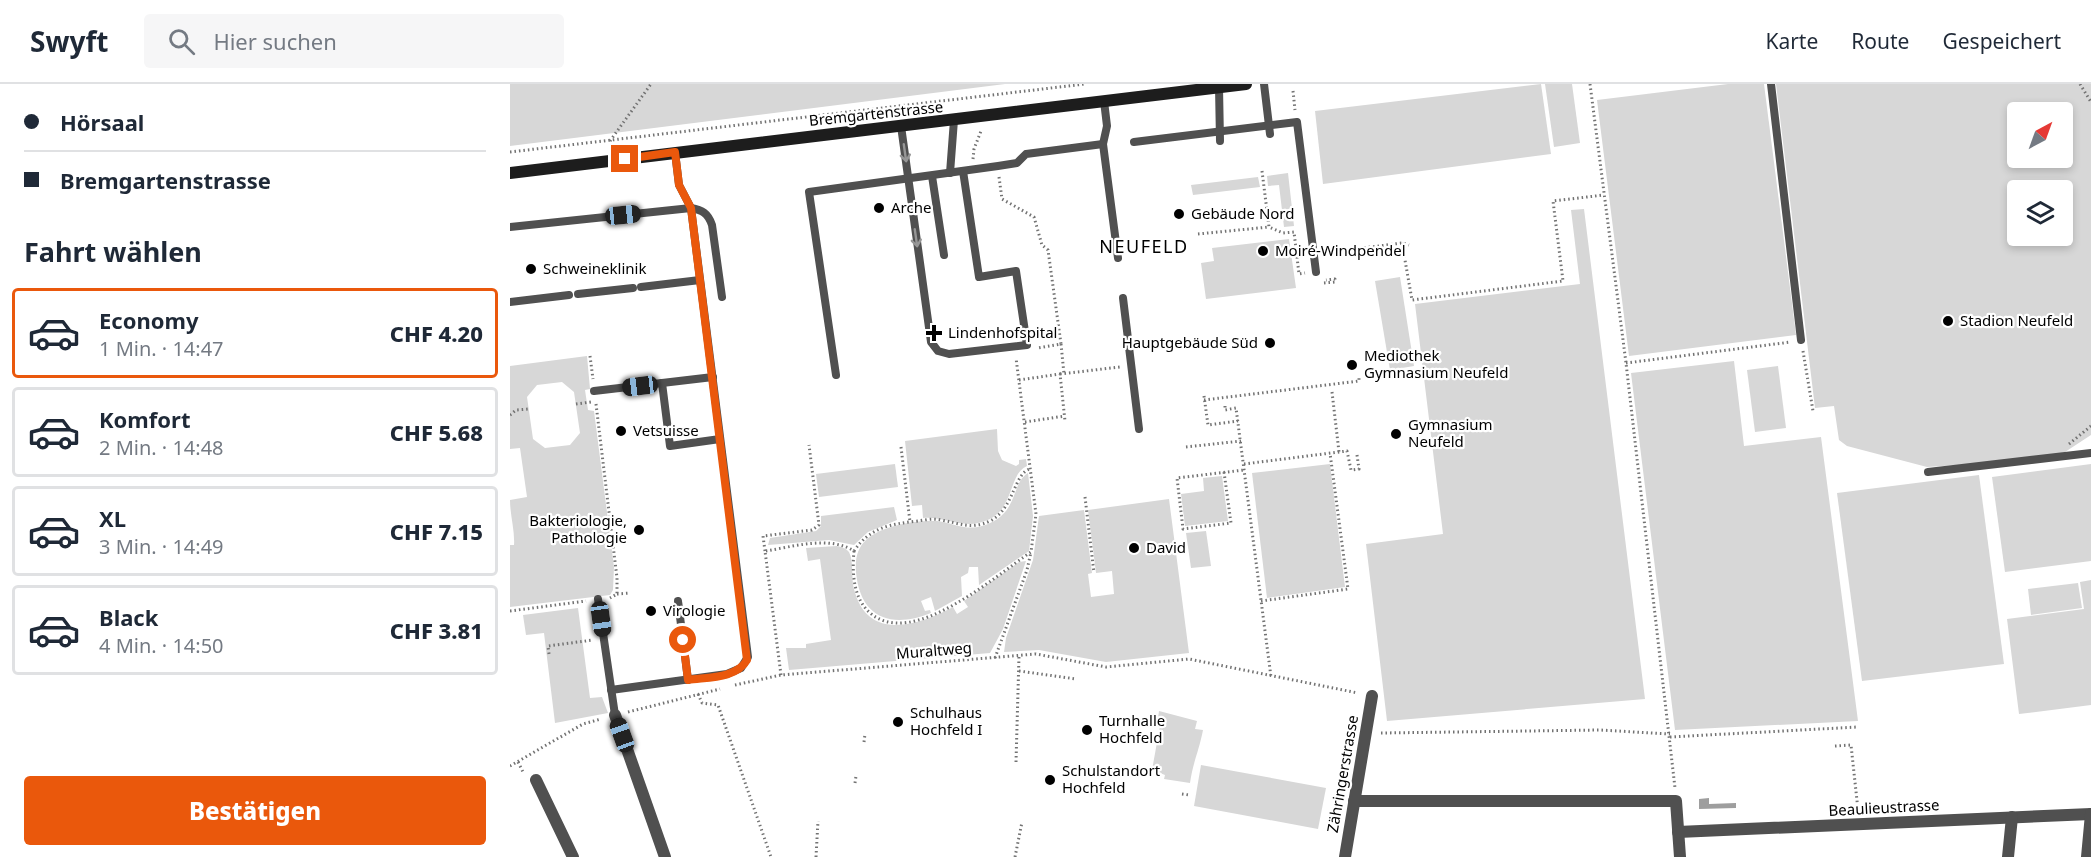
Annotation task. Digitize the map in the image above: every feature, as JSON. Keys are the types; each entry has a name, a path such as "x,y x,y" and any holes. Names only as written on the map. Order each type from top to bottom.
{"main road":[{"name":"Bremgartenstrasse","path":"510,173 1246,84"}],"street":[{"name":"Zähringerstrasse","path":"1345,857 1372,696"},
{"path":"615,715 665,857"},
{"path":"537,780 573,857"},
{"path":"1354,801 1676,801 1680,857"},
{"path":"2087,857 2091,814"},
{"name":"Beaulieustrasse","path":"1678,832 2091,814"},
{"path":"2008,857 2012,817"}],"lane":[{"path":"1264,84 1270,135"},
{"path":"1772,84 1801,340"},
{"path":"1219,87 1220,141"},
{"path":"1104,101 1107,126 1103,144 1118,258"},
{"path":"951,173 954,120"},
{"path":"1134,142 1297,122 1316,272"},
{"path":"901,126 931,342 938,351 949,354 1027,345 1016,271 979,277 963,171"},
{"path":"836,375 809,192 975,170 1017,163 1026,154 1103,144"},
{"path":"611,690 735,672 744,666 748,657 691,208 679,185 675,152"},
{"path":"932,176 944,255"},
{"path":"510,227 691,208 700,210 710,219 722,297"},
{"path":"579,294 700,280"},
{"path":"510,302 569,296"},
{"path":"1123,298 1139,429"},
{"path":"594,392 712,377"},
{"path":"662,383 670,446 720,439"},
{"path":"1928,472 2091,453"},
{"path":"598,599 615,715"},
{"path":"678,601 688,680"}],"path":[{"path":"610,141 651,84"},
{"path":"510,152 1085,84"},
{"path":"1590,84 1626,363 1676,801"},
{"path":"2080,84 2091,102"},
{"path":"1293,91 1297,122"},
{"path":"975,170 974,149 981,130"},
{"path":"1262,171 1269,226"},
{"path":"999,178 1002,199 1034,217 1042,245 1048,250 1061,344 1065,418 1024,422"},
{"path":"1402,243 1412,300 1563,281 1553,201 1604,195"},
{"path":"1198,234 1269,226 1283,233 1294,232 1299,274 1316,272"},
{"path":"1313,254 1409,244"},
{"path":"1626,363 1801,340 1813,411"},
{"path":"1027,345 1037,348 1061,344"},
{"path":"995,658 1027,570 1036,514 1015,347"},
{"path":"590,356 594,392"},
{"path":"1019,380 1131,365"},
{"path":"1239,421 1208,425 1204,398 1359,381 1359,376"},
{"path":"1349,382 1349,388"},
{"path":"1332,392 1339,452"},
{"path":"576,404 596,402 617,594"},
{"path":"1225,406 1225,410 1236,408 1239,421 1271,677"},
{"path":"510,415 516,410 529,409"},
{"path":"2067,445 2091,426"},
{"path":"1186,447 1241,441"},
{"path":"781,675 763,536 812,530 819,525 808,445"},
{"path":"902,447 910,522"},
{"path":"1244,464 1347,451 1351,470 1359,469 1357,455"},
{"path":"1261,601 1348,589 1330,453"},
{"path":"1030,469 1020,476 1005,509 991,520 971,526 939,519 893,524 875,531 864,538 854,551 854,579 861,602 880,620 903,624 944,610 1031,552"},
{"path":"1224,472 1231,523 1184,529 1177,478 1224,472 1244,470"},
{"path":"1085,497 1094,573"},
{"path":"765,551 830,543 842,544 854,551"},
{"path":"510,611 630,593"},
{"path":"549,654 548,646 604,638"},
{"name":"Muraltweg","path":"510,766 583,724 781,675 1036,654 1106,667 1189,659 1372,696"},
{"path":"1016,762 1019,656"},
{"path":"1019,671 1076,679"},
{"path":"698,694 702,703 718,705 771,857"},
{"path":"1366,733 1600,730 1670,736 1858,727"},
{"path":"864,742 865,734"},
{"path":"1835,746 1851,746 1858,813"},
{"path":"855,783 856,776"},
{"path":"1182,794 1189,795"},
{"path":"816,857 818,821"},
{"path":"1015,857 1022,822"}],"shaded area":[{"path":"510,84 1005,84 510,146"},
{"path":"1541,84 1551,154 1323,184 1315,111"},
{"path":"1545,84 1572,84 1580,143 1554,147"},
{"path":"1728,84 1764,84 1796,335 1629,356 1597,100"},
{"name":"Stadion Neufeld","path":"1776,84 2091,84 2091,435 2065,452 2039,460 1927,467 1847,446 1839,440 1834,406 1815,408"},
{"path":"1288,173 1294,226 1284,227 1279,185 1268,186 1267,176"},
{"path":"1258,177 1260,187 1193,195 1191,185"},
{"path":"1584,209 1645,699 1387,721 1366,544 1443,534 1415,304 1580,284 1571,210"},
{"path":"1289,239 1296,288 1206,299 1201,263 1214,261 1212,248"},
{"path":"1400,277 1414,366 1390,370 1375,281"},
{"path":"587,356 590,389 585,390 588,410 594,411 614,567 613,590 610,595 510,607 510,545 514,545 514,540 510,500 527,497 520,448 510,449 510,366","holes":["562,382 574,392 580,433 570,445 545,448 533,439 527,397 537,385"]},
{"path":"1734,361 1744,446 1821,437 1858,721 1675,730 1631,373"},
{"path":"1778,366 1786,428 1755,432 1747,370"},
{"path":"997,429 998,451 1002,460 1016,466 1019,460 1026,459 1027,466 1020,471 999,512 990,519 971,524 923,518 922,505 912,506 905,441"},
{"path":"895,464 898,487 819,497 816,474"},
{"path":"1330,464 1345,587 1267,598 1252,473"},
{"path":"2091,464 2091,561 2005,572 1992,477"},
{"path":"1028,473 1033,516 1029,551 979,585 978,567 969,567 968,573 961,577 962,596 935,611 931,597 921,601 925,611 930,610 931,613 903,620 880,616 871,609 859,588 856,572 857,554 867,539 882,530 920,521 937,521 970,528 982,526 1003,515 1013,500 1022,478"},
{"path":"1979,475 2004,664 1862,681 1837,493"},
{"path":"1222,476 1228,521 1185,526 1181,494 1204,491 1203,478"},
{"path":"1169,499 1189,653 1106,662 1039,650 1004,652 1006,638 1033,560 1039,516 1084,510 1092,573 1088,574 1091,597 1114,594 1112,571 1096,573 1088,510"},
{"path":"894,507 897,520 868,532 854,545 829,540 768,545 770,538 816,531 821,526 821,516"},
{"path":"1206,531 1211,566 1191,568 1186,533"},
{"path":"837,546 849,552 851,556 853,585 861,606 870,617 882,623 895,625 925,620 953,607 957,614 968,607 964,601 1019,562 1026,561 1003,629 990,653 789,670 786,648 806,648 806,644 831,640 820,559 808,561 806,548"},
{"path":"2091,580 2091,705 2019,714 2007,619 2084,609 2080,582"},
{"path":"2078,583 2082,608 2031,615 2028,589"},
{"path":"578,608 590,698 602,697 608,713 555,723 544,633 526,635 523,615"},
{"path":"1159,711 1197,721 1195,729 1203,730 1190,783 1164,779 1165,775 1152,770 1160,726 1157,725"},
{"path":"1201,765 1326,788 1318,829 1194,806"},
{"path":"1709,798 1709,804 1736,803 1736,808 1699,809 1699,799"}],"place":[{"name":"Arche","path":"879,208"},
{"name":"Gebäude Nord","path":"1179,214"},
{"name":"Moiré-Windpendel","path":"1263,251"},
{"name":"Schweineklinik","path":"531,269"},
{"name":"Stadion Neufeld","path":"1948,321"},
{"name":"Lindenhofspital","path":"934,333"},
{"name":"Hauptgebäude Süd","path":"1270,343"},
{"name":"Mediothek Gymnasium Neufeld","path":"1352,365"},
{"name":"Vetsuisse","path":"621,431"},
{"name":"Gymnasium Neufeld","path":"1396,434"},
{"name":"Bakteriologie, Pathologie","path":"639,530"},
{"name":"David","path":"1134,548"},
{"name":"Virologie","path":"651,611"},
{"name":"Schulhaus Hochfeld I","path":"898,722"},
{"name":"Turnhalle Hochfeld","path":"1087,730"},
{"name":"Schulstandort Hochfeld","path":"1050,780"}],"district":[{"name":"NEUFELD","path":"1144,247"}],"route":[{"path":"625,159 675,152 679,185 691,208 748,657 746,663 735,672 688,680 683,640"}]}
